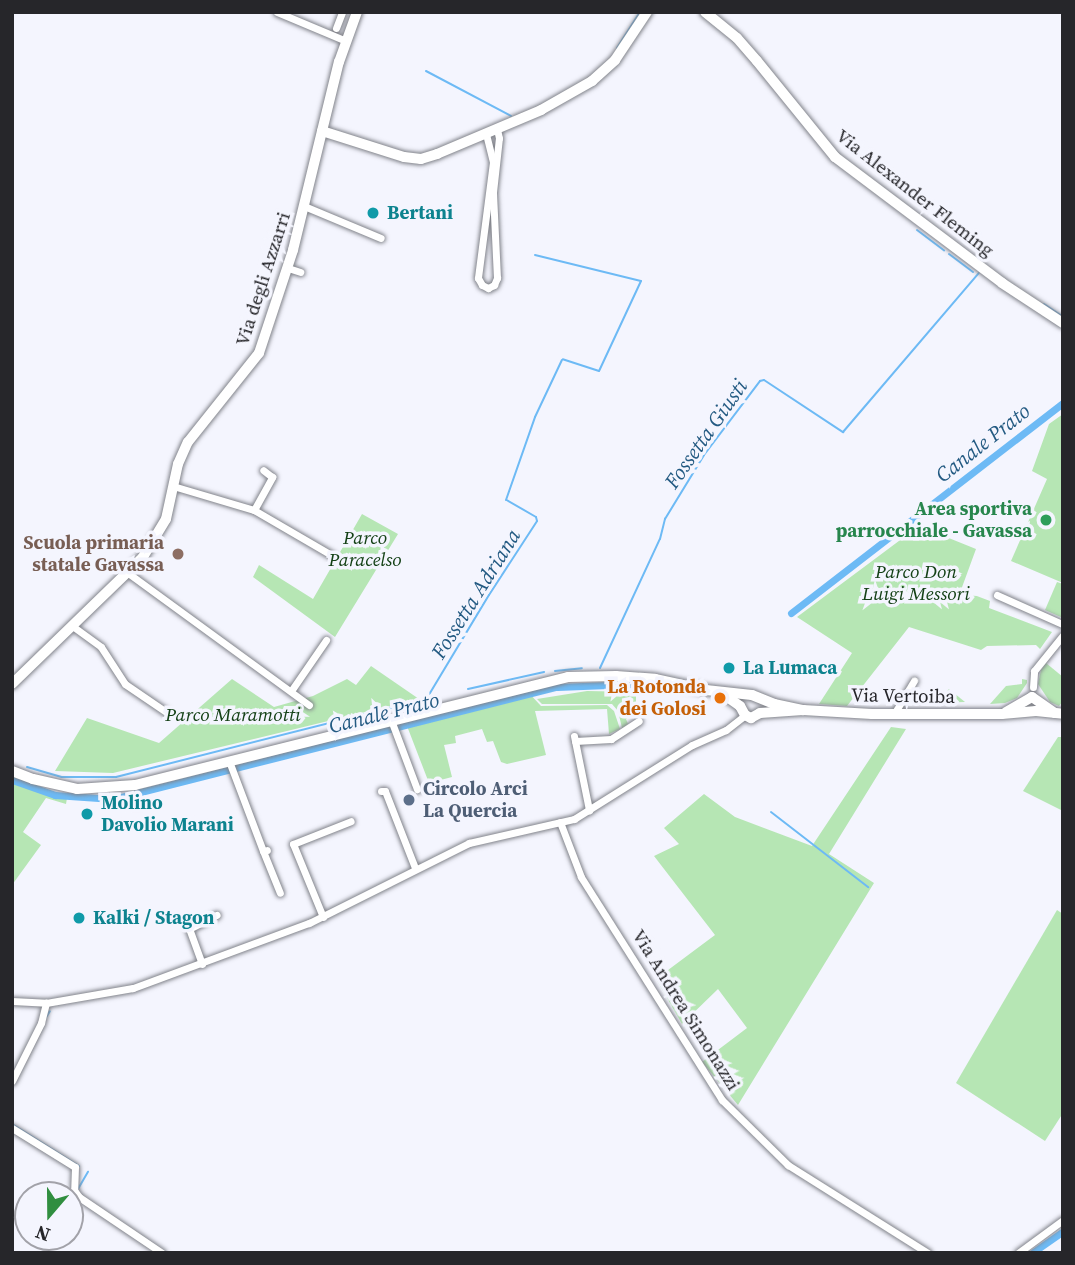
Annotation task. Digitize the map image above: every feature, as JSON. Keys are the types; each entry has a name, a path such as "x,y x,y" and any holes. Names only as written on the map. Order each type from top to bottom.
{"street":[{"path":"277,12 346,41"},
{"path":"336,28 342,12"},
{"name":"Via degli Azzarri","path":"12,684 128,573 161,530 180,457 188,442 259,353 288,268 346,41 357,12"},
{"path":"322,131 404,157 421,159 486,134 564,98 600,75 619,54 648,12"},
{"name":"Via Alexander Fleming","path":"705,12 737,38 835,157 1002,283 1063,323"},
{"path":"486,134 494,162 478,278 482,285 488,288 494,285 496,278 493,192 499,138 497,129"},
{"path":"304,206 381,238"},
{"path":"288,268 300,272"},
{"path":"254,510 272,477 263,470"},
{"path":"173,486 254,510 333,556"},
{"path":"128,573 309,705"},
{"path":"997,596 1062,624 1063,634 1034,671 1033,701 1061,714"},
{"path":"71,625 101,647 125,684 166,712"},
{"path":"291,691 326,640"},
{"path":"12,771 62,787 103,789 135,785 231,767 568,677 642,677 748,695 803,710"},
{"path":"894,714 914,681"},
{"path":"719,692 751,718 760,713 803,710"},
{"path":"12,1001 46,1003 133,988 323,917 415,868 469,843 559,822 589,810 692,745 726,730 742,711 748,695"},
{"path":"760,713 761,700"},
{"name":"Via Vertoiba","path":"803,710 894,714 1002,714 1033,701"},
{"path":"589,810 574,738 612,738 639,721"},
{"path":"393,723 417,789"},
{"path":"231,767 280,893"},
{"path":"381,791 384,791 415,868"},
{"path":"323,917 293,842 351,821"},
{"name":"Via Andrea Simonazzi","path":"559,822 581,877 629,948 722,1100 789,1165 928,1253"},
{"path":"202,964 189,929 217,915"},
{"path":"12,1081 41,1023 46,1003"},
{"path":"12,1128 72,1164 77,1173 74,1190 79,1197 162,1253"},
{"path":"1018,1253 1063,1220"}],"green space":[{"name":"Area sportiva parrocchiale - Gavassa","path":"1063,414 1063,583 1011,561 1047,479 1032,471 1049,424"},
{"name":"Parco Paracelso","path":"362,514 398,534 335,637 253,577 259,565 313,599"},
{"name":"Parco Don Luigi Messori","path":"919,526 976,549 961,590 990,601 989,608 1052,632 1040,649 1036,645 987,646 981,650 909,627 847,706 819,704 852,653 797,617"},
{"path":"1057,582 1063,584 1063,618 1045,610"},
{"path":"1046,663 1063,677 1063,701 1059,706 1050,702 1038,684 1041,670"},
{"name":"Parco Maramotti","path":"371,666 419,699 113,773 55,771 87,718 159,743 232,679 274,707 313,696 347,679 356,685"},
{"path":"1022,679 1027,680 1027,683 1017,698 1005,703 990,704 1006,686 1022,684"},
{"path":"949,689 965,702 936,703"},
{"path":"587,691 636,692 636,712 626,719 628,724 622,728 618,711 612,704 542,704 537,699"},
{"path":"528,692 541,706 607,705 614,711 620,729 609,734 607,709 535,711 546,755 507,764 501,762 493,741 487,742 482,729 455,736 456,743 444,745 452,777 429,783 407,726 529,696"},
{"path":"891,727 906,729 829,854 874,883 738,1105 702,1062 747,1028 718,989 682,1024 656,979 715,935 654,856 679,844 664,828 704,794 735,817 812,846"},
{"path":"1058,737 1063,737 1063,811 1023,791"},
{"path":"12,775 67,798 66,804 46,798 23,832 41,845 12,885"},
{"path":"1057,910 1063,914 1063,1113 1045,1141 956,1083"}],"waterway":[{"name":"Fossetta Adriana","path":"617,48 640,12"},
{"path":"426,71 511,116"},
{"path":"917,230 944,250"},
{"path":"949,254 973,272"},
{"name":"Fossetta Adriana","path":"535,255 641,281 599,371 563,359"},
{"name":"Fossetta Giusti","path":"600,668 660,539 665,519 704,455 760,381 764,380 843,432 979,273"},
{"name":"Fossetta Giusti","path":"1044,304 1063,317"},
{"name":"Fossetta Adriana","path":"427,698 537,521 536,517 506,500 535,417 562,360"},
{"name":"Canale Prato","path":"791,613 1063,403"},
{"name":"Fossetta Giusti","path":"555,671 582,668"},
{"name":"Fossetta Giusti","path":"468,689 544,672"},
{"name":"Canale Prato","path":"12,780 55,795 113,799 557,687 634,684 685,692"},
{"name":"Fossetta Giusti","path":"418,700 433,697"},
{"name":"Fossetta Giusti","path":"27,767 62,777 116,777 412,702"},
{"path":"771,812 868,887"},
{"path":"45,1019 50,1011"},
{"path":"12,1124 79,1166"},
{"path":"83,1181 88,1172"},
{"path":"1032,1253 1063,1231"}],"place":[{"name":"Bertani","path":"373,213"},
{"name":"Area sportiva parrocchiale - Gavassa","path":"1046,520"},
{"name":"Scuola primaria statale Gavassa","path":"178,554"},
{"name":"La Lumaca","path":"729,668"},
{"name":"La Rotonda dei Golosi","path":"720,698"},
{"name":"Circolo Arci La Quercia","path":"409,800"},
{"name":"Molino Davolio Marani","path":"87,814"},
{"name":"Kalki / Stagon","path":"79,918"}]}
